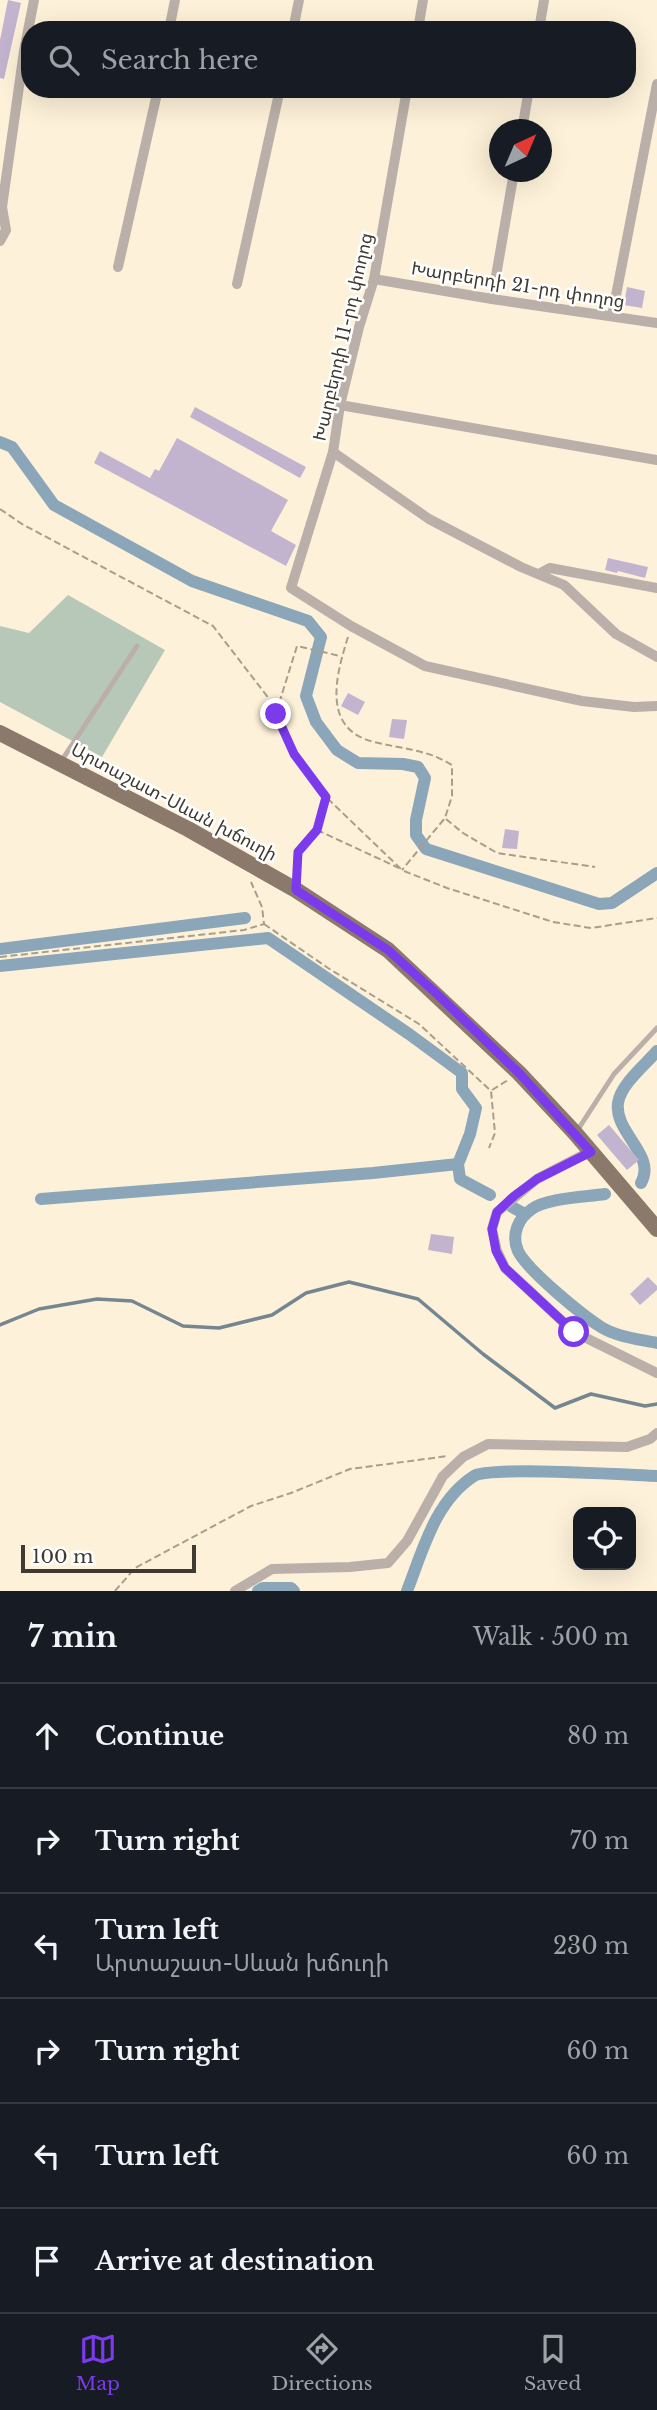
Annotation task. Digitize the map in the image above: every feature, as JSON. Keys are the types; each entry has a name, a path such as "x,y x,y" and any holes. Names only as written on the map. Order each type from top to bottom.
{"main road":[{"name":"Արտաշատ-Սևան խճուղի","path":"0,733 126,795 250,864 296,890 388,950 519,1073 654,1220"}],"street":[{"path":"29,21 34,0"},
{"path":"171,21 175,0"},
{"path":"295,21 299,0"},
{"path":"420,21 423,0"},
{"path":"540,21 544,0"},
{"path":"0,241 6,230 2,207 21,66"},
{"path":"612,316 657,85"},
{"path":"118,267 156,98"},
{"path":"237,284 278,98"},
{"name":"Խարբերդի 11-րդ փողոց","path":"351,626 291,588 333,452 340,405 374,278 405,98"},
{"path":"524,119 527,98"},
{"path":"492,299 512,182"},
{"name":"Խարբերդի 21-րդ փողոց","path":"374,278 492,299 657,323"},
{"path":"340,405 657,460"},
{"path":"333,452 429,519 521,567 564,585 616,635 657,657"},
{"path":"539,574 550,568 657,588"},
{"path":"351,626 425,666 582,701 634,708 657,706"},
{"path":"591,1152 537,1179 497,1212 492,1229 496,1251 505,1268 574,1332 657,1373"},
{"path":"235,1591 272,1569 388,1563 407,1541 443,1476 463,1457 488,1444 627,1447 650,1439 657,1433"}],"lane":[{"path":"60,762 137,646"},
{"path":"575,1133 614,1074 657,1028"}],"path":[{"path":"0,509 22,524 213,626 270,699 294,754 326,797 402,870"},
{"path":"351,626 342,656 335,704 349,730 371,741 409,747 435,755 452,765 452,796 445,818 402,870"},
{"path":"276,714 297,646 342,656"},
{"path":"296,890 298,852 317,830 326,797"},
{"path":"445,818 463,833 497,853 595,867"},
{"path":"317,830 447,888 553,922 591,928 657,918"},
{"path":"250,864 251,885 262,907 264,924 328,968 419,1024 491,1091 495,1133 489,1147"},
{"path":"0,957 244,930 264,924"},
{"path":"491,1091 519,1073"},
{"path":"115,1591 135,1569 251,1506 350,1469 447,1456 463,1457"}],"green space":[{"path":"68,595 165,650 102,757 0,702 0,626 29,633"}],"building":[{"path":"8,0 21,3 4,79 0,78 0,40"},
{"path":"627,287 645,291 642,308 624,305"},
{"path":"195,407 306,467 300,478 190,417"},
{"path":"177,438 288,500 271,531 296,545 286,566 94,463 100,451 150,478 155,469 159,471"},
{"path":"608,558 648,567 645,578 605,570"},
{"path":"348,693 365,702 358,715 341,706"},
{"path":"392,719 407,720 404,739 389,737"},
{"path":"505,829 519,831 517,849 502,848"},
{"path":"609,1125 639,1160 627,1170 597,1135"},
{"path":"431,1234 454,1237 452,1254 428,1250"},
{"path":"648,1277 657,1286 657,1290 640,1305 630,1294"}],"waterway":[{"path":"0,442 12,447 54,505 192,581 308,621 321,637 306,696 316,722 337,750 358,763 418,767 425,778 416,820 416,835 426,849 599,904 612,903 657,873"},
{"path":"0,949 245,918"},
{"path":"0,966 268,938 462,1073 462,1089 476,1108 470,1134 458,1164 460,1179 490,1195"},
{"path":"641,1183 644,1163 622,1124 618,1103 628,1082 657,1051"},
{"path":"41,1199 458,1164"},
{"path":"605,1194 556,1200 532,1209 517,1227 515,1239 518,1251 543,1280 601,1327 621,1335 657,1343"},
{"path":"512,1207 525,1214"},
{"path":"0,1325 39,1309 97,1299 132,1301 183,1326 219,1328 272,1315 306,1293 349,1282 418,1299 483,1354 555,1408 591,1394 645,1406 657,1404"},
{"path":"407,1591 425,1543 440,1513 449,1499 474,1476 531,1471 657,1476"},
{"path":"258,1591 263,1588 291,1588 294,1591"}],"route":[{"path":"276,714 294,754 326,797 317,830 298,852 296,890 388,950 519,1073 591,1152 537,1179 514,1196 497,1212 492,1229 496,1251 505,1268 574,1332"}]}
